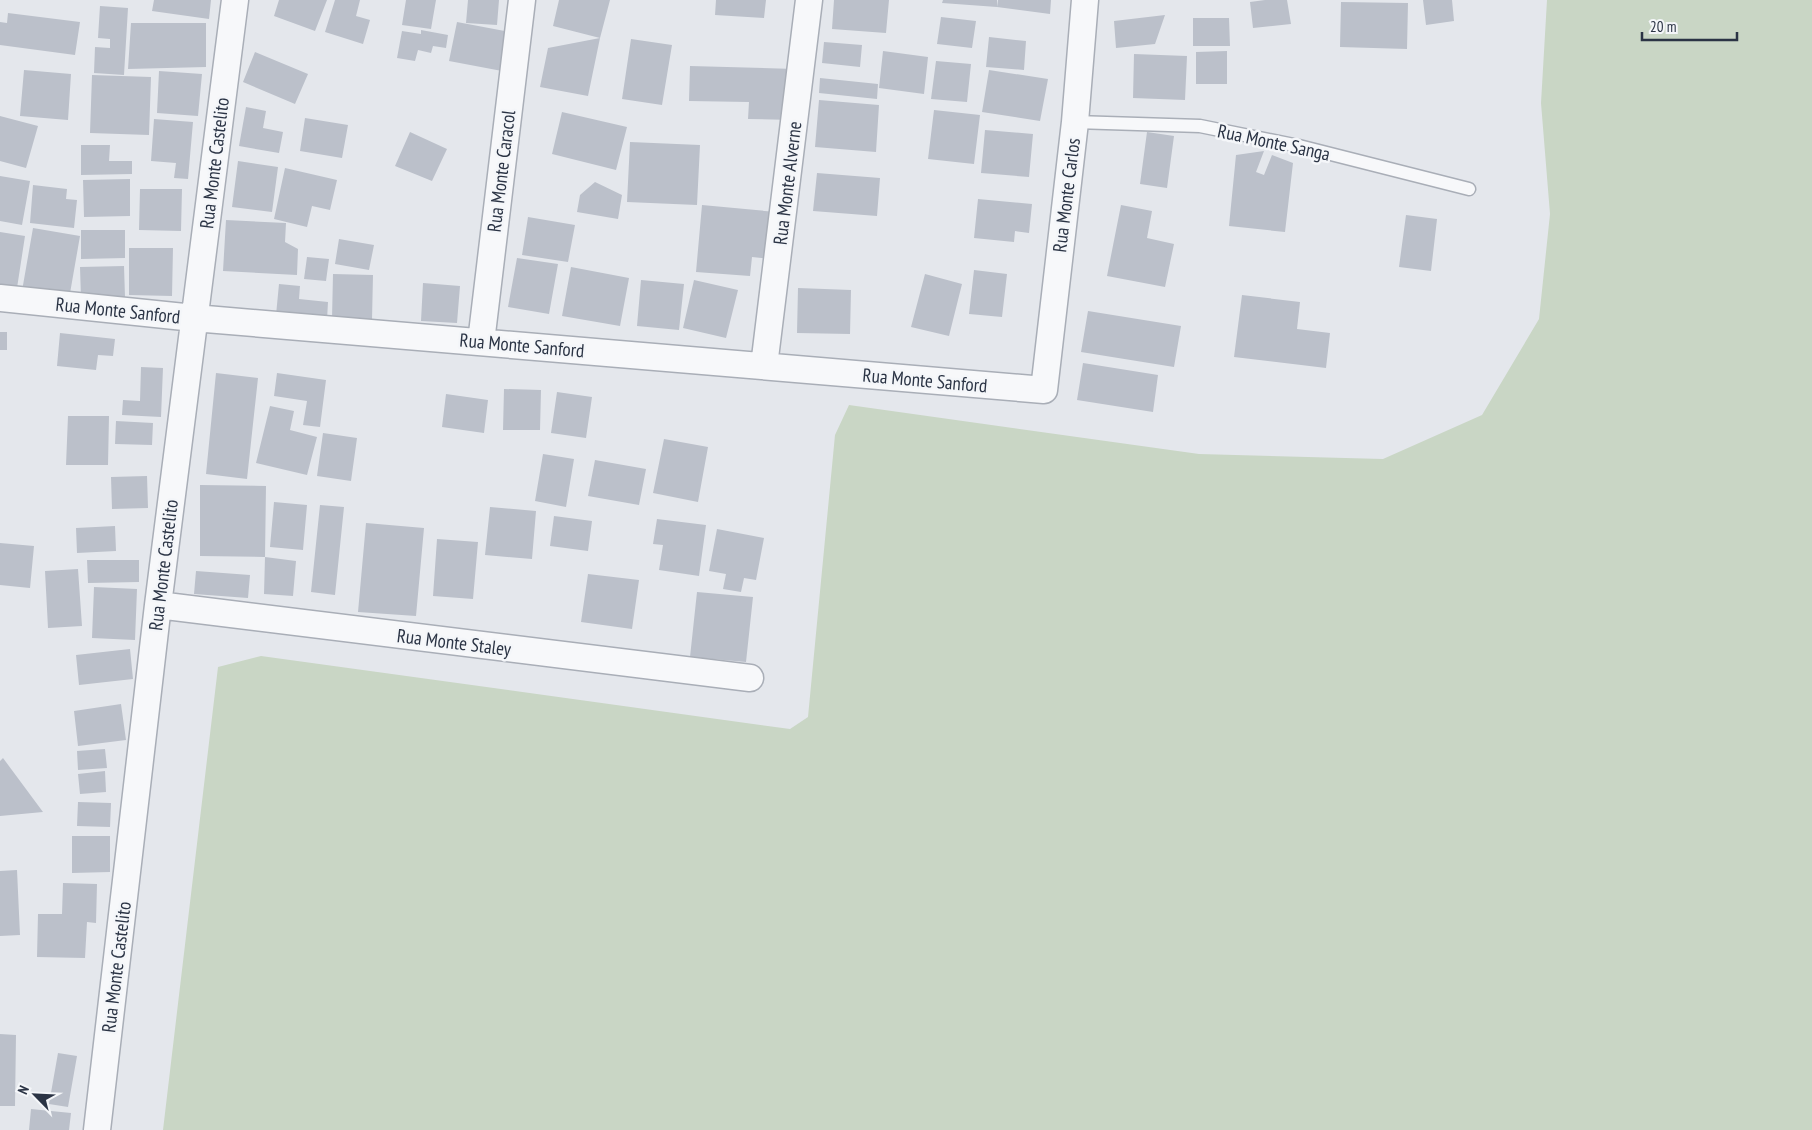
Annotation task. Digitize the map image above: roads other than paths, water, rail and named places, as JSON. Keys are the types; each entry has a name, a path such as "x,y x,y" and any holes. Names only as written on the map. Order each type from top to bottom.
{"street":[{"name":"Rua Monte Castelito","path":"97,1130 158,605 235,0"},
{"name":"Rua Monte Caracol","path":"481,342 522,0"},
{"name":"Rua Monte Alverne","path":"764,366 809,0"},
{"name":"Rua Monte Carlos","path":"1044,390 1075,122 1085,0"},
{"name":"Rua Monte Sanford","path":"0,298 194,318 1044,390"},
{"name":"Rua Monte Staley","path":"158,605 750,678"}],"lane":[{"name":"Rua Monte Sanga","path":"1075,122 1200,126 1299,146 1469,189"}]}
